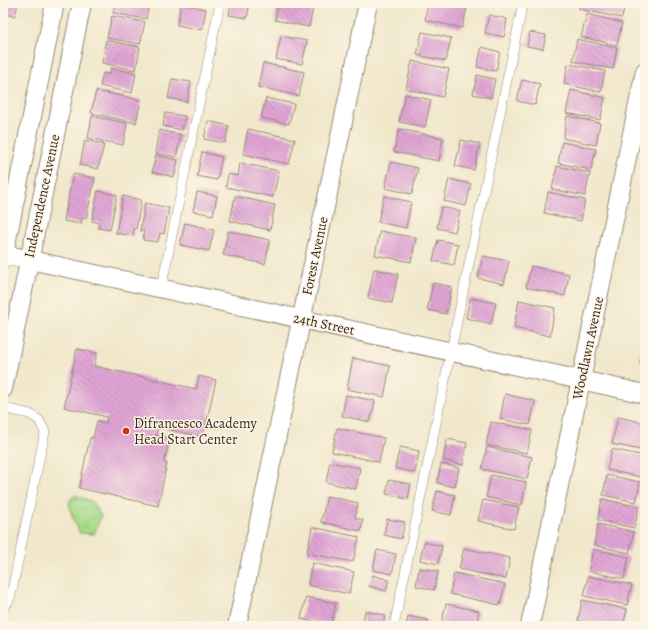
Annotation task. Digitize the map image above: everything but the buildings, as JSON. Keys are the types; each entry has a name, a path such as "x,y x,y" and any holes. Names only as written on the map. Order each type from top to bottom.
{"street":[{"name":"Independence Avenue","path":"3,256 55,3"},
{"name":"Independence Avenue","path":"3,389 82,3"},
{"name":"Forest Avenue","path":"237,626 368,3"},
{"name":"Woodlawn Avenue","path":"530,626 645,71"},
{"name":"24th Street","path":"3,256 29,260 645,394"}],"lane":[{"path":"161,289 220,3"},
{"path":"394,626 523,3"},
{"path":"3,408 30,414 39,420 45,432 11,595 3,609"}],"green space":[{"path":"75,495 92,502 101,516 94,534 80,533 72,516 69,502"}],"place":[{"name":"Difrancesco Academy Head Start Center","path":"126,431"}]}
